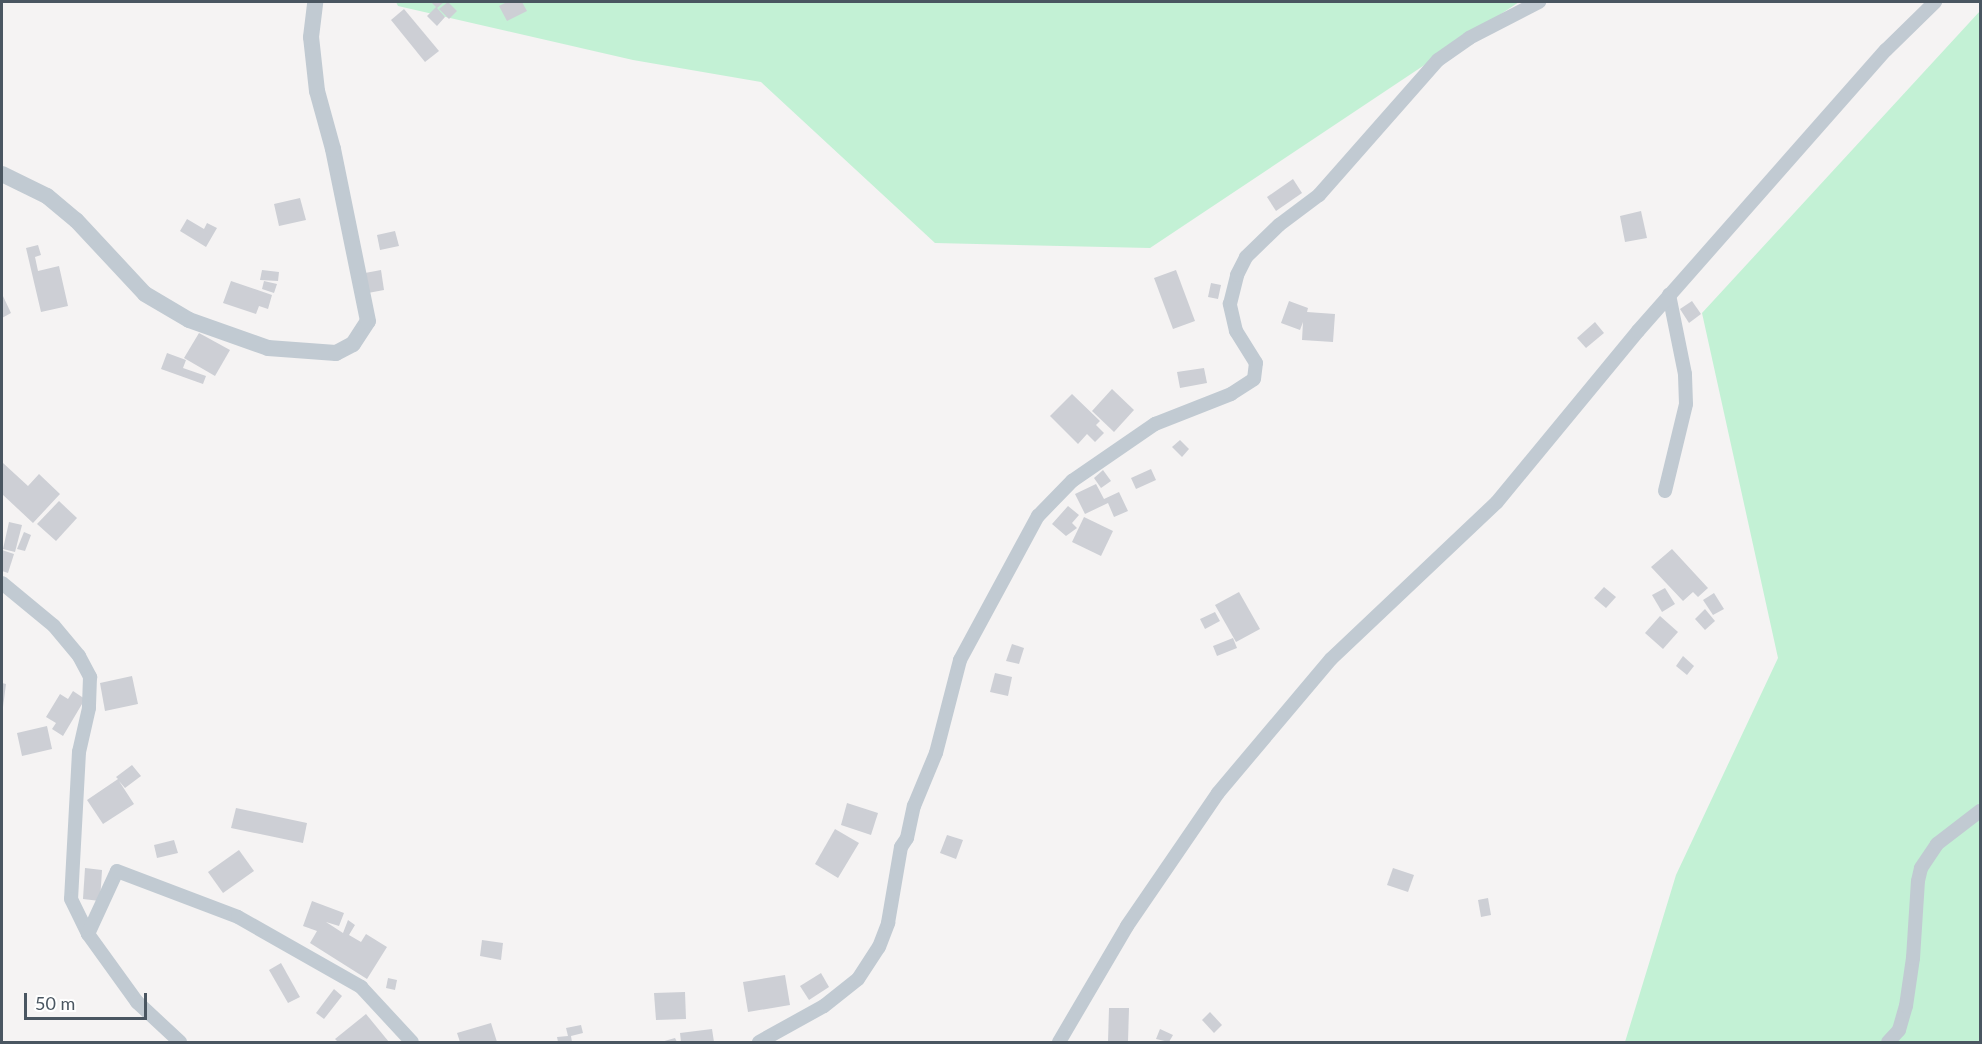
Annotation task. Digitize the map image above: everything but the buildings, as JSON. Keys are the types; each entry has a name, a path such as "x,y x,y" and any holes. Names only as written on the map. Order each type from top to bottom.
{"street":[{"path":"2,174 47,196 76,220 145,294 189,320 268,348 336,353 353,344 368,321 333,149 317,91 311,37 315,2"},
{"path":"759,1042 824,1006 858,979 879,947 888,923 901,847 907,838 914,806 936,753 960,660 1038,516 1072,481 1155,424 1231,394 1254,379 1256,363 1236,331 1230,304 1237,275 1246,257 1279,225 1319,195 1438,60 1469,38 1539,2"},
{"path":"1059,1042 1126,926 1218,793 1331,659 1497,502 1669,295 1886,50 1935,2"},
{"path":"1665,491 1686,404 1685,374 1669,295"},
{"path":"2,582 54,626 79,656 90,677 89,708 78,752 71,899 88,934 137,1002 180,1042"},
{"path":"1888,1042 1899,1030 1905,1012 1913,958 1918,881 1921,868 1937,844 1980,811"},
{"path":"88,934 117,871 238,917 361,987 411,1042"}],"green space":[{"path":"396,2 1519,2 1150,248 935,243 761,82 633,60 398,6"},
{"path":"1980,11 1980,1042 1625,1042 1676,875 1778,658 1702,313"}]}
